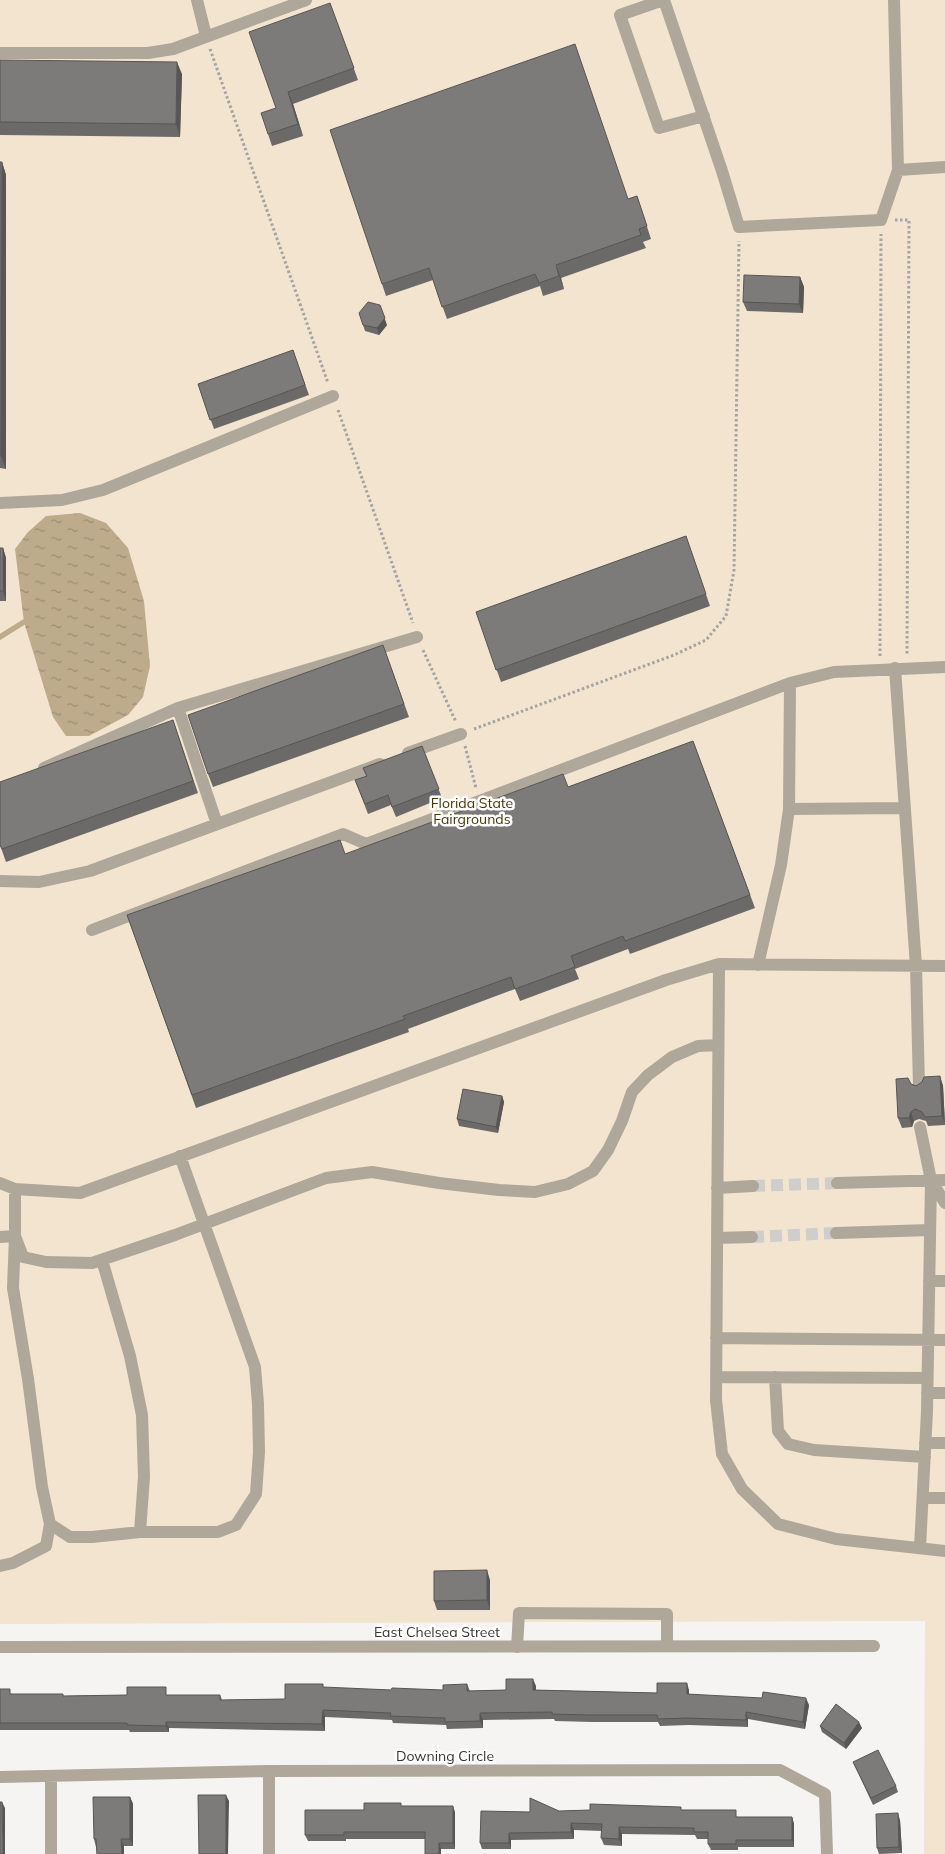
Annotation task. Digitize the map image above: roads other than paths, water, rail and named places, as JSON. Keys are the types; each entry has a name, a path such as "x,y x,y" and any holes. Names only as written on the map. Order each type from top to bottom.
{"street":[{"path":"197,0 206,36"},
{"path":"0,53 148,52 173,49 306,0"},
{"path":"704,116 659,128 620,15 664,0 704,116 739,227 881,220 898,170 894,0"},
{"path":"898,170 945,167"},
{"path":"0,503 62,500 103,490 333,396"},
{"path":"32,772 178,708 418,637"},
{"path":"92,930 343,834 366,844 790,683 834,672 945,667"},
{"path":"901,668 905,808 916,966 919,1087"},
{"path":"758,965 781,864 789,808 790,683"},
{"path":"178,708 217,824"},
{"path":"0,881 39,882 90,871 461,734"},
{"path":"789,808 905,808"},
{"path":"0,1183 15,1189 80,1193 666,980 719,964 945,966"},
{"path":"719,964 716,1400 722,1454 742,1490 778,1524 836,1539 945,1551"},
{"path":"15,1236 23,1257 46,1262 92,1263 205,1224 326,1178 372,1172 439,1183 535,1192 568,1184 594,1171 608,1150 622,1122 632,1092 648,1075 672,1056 698,1046 718,1045"},
{"path":"920,1127 931,1180 927,1393 920,1548"},
{"path":"50,1524 70,1537 92,1537 140,1532 218,1532 236,1525 256,1494 259,1452 255,1367 180,1156"},
{"path":"931,1180 945,1203"},
{"path":"837,1183 945,1180"},
{"path":"717,1188 753,1186"},
{"path":"0,1566 13,1563 46,1546 50,1524 42,1487 28,1379 13,1288 15,1189"},
{"path":"836,1234 930,1230"},
{"path":"0,1238 15,1236"},
{"path":"717,1238 752,1237"},
{"path":"102,1260 130,1356 142,1414 144,1477 140,1532"},
{"path":"929,1282 945,1281"},
{"path":"716,1338 945,1340"},
{"path":"716,1378 927,1378"},
{"path":"775,1378 778,1430 788,1444 814,1450 925,1457"},
{"path":"927,1393 945,1393"},
{"path":"925,1443 945,1443"},
{"path":"923,1498 945,1498"},
{"path":"517,1646 519,1613 667,1614 667,1646"},
{"name":"East Chelsea Street","path":"0,1647 874,1646"},
{"name":"Downing Circle","path":"0,1777 269,1771 780,1770 825,1794 827,1854"},
{"path":"269,1771 269,1854"},
{"path":"51,1777 51,1854"}],"water":[{"path":"80,513 106,523 128,548 144,601 150,666 143,697 128,715 89,736 66,736 53,717 24,622 15,549 28,532 46,516"}],"waterway":[{"path":"0,637 24,622"}],"tunnel":[{"path":"753,1186 837,1183"},
{"path":"752,1237 836,1233"}],"park label":[{"name":"Florida State Fairgrounds","path":"472,812"}]}
